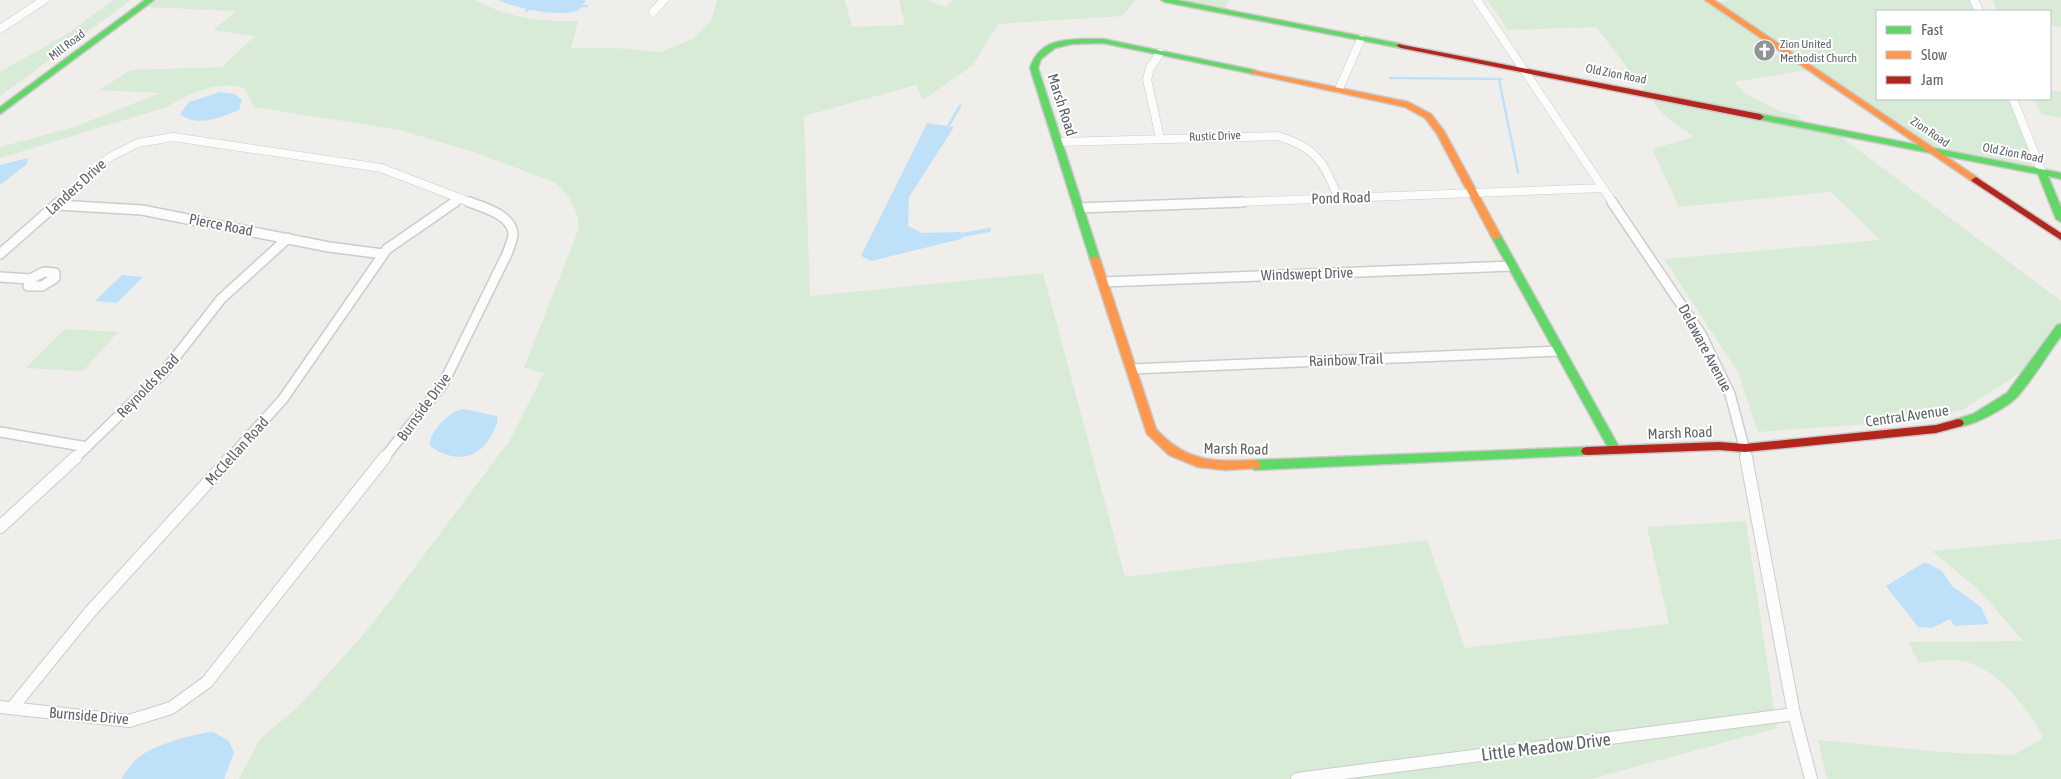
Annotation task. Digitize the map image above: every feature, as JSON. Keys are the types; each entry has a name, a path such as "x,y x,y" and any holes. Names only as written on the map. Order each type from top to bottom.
{"street":[{"path":"0,29 44,0"},
{"name":"Mill Road","path":"0,112 150,0"},
{"path":"653,12 664,0"},
{"name":"Old Zion Road","path":"1165,0 2061,176"},
{"name":"Delaware Avenue","path":"1477,0 1522,70 1701,334 1730,394 1745,448 1760,516 1760,532 1794,714 1811,779"},
{"name":"Zion Road","path":"1709,0 2061,238"},
{"path":"1339,89 1361,39"},
{"name":"Marsh Road","path":"1615,450 1512,266 1441,133 1428,116 1408,105 1339,89 1098,41 1053,45 1035,57 1034,68 1151,431 1166,450 1179,457 1209,466 1719,446 1745,448"},
{"path":"1160,53 1150,68 1147,79 1160,138"},
{"path":"2013,100 2061,219"},
{"name":"Rustic Drive","path":"1058,142 1255,135 1277,136 1295,140 1316,152 1323,162 1338,198"},
{"name":"Burnside Drive","path":"0,707 129,721 150,717 175,707 198,691 216,674 436,394 456,362 508,254 513,237 511,226 500,215 381,168 184,137 162,138"},
{"name":"Landers Drive","path":"0,254 110,157 131,146 162,138"},
{"name":"Pond Road","path":"1078,208 1603,188"},
{"name":"McClellan Road","path":"12,708 90,612 283,399 383,254 460,198"},
{"name":"Pierce Road","path":"57,205 142,210 330,247 383,254"},
{"name":"Reynolds Road","path":"0,527 22,509 163,373 221,299 288,238"},
{"name":"Windswept Drive","path":"1103,282 1512,266"},
{"path":"0,277 30,279"},
{"name":"Central Avenue","path":"1745,448 1936,429 1977,417 2011,396 2061,328"},
{"name":"Rainbow Trail","path":"1132,369 1559,351"},
{"path":"0,432 87,447"},
{"name":"Little Meadow Drive","path":"1297,779 1794,714"}],"green space":[{"path":"113,0 131,0 0,96 0,72 67,34"},
{"path":"157,0 475,0 500,11 525,18 551,21 578,21 571,48 615,48 660,52 693,39 711,21 717,0 845,0 852,27 905,25 899,0 930,0 929,2 946,7 953,0 1136,0 1122,16 998,24 973,65 923,100 916,85 804,116 810,296 1043,273 1125,577 1427,540 1465,648 1669,624 1647,527 1746,521 1777,728 1591,779 239,779 260,739 298,707 370,627 510,440 544,373 524,368 579,228 577,214 572,202 554,182 474,152 400,130 254,107 244,88 234,86 204,89 167,107 0,158 0,148 4,146 74,127 160,93 99,90 131,70 222,67 255,36 213,30 237,11 147,7"},
{"path":"1169,0 1229,0 1225,11"},
{"path":"1487,0 1703,0 1767,43 1752,47 1757,52 1752,53 1757,57 1782,53 1807,70 1734,82 1746,94 1782,112 1796,114 1809,126 1833,131 2061,301 2061,330 2040,360 1964,409 1920,420 1758,432 1738,372 1664,259 1880,240 1831,192 1679,207 1652,149 1694,137 1663,114 1596,27 1508,30"},
{"path":"1731,0 1974,0 1979,10 1876,10 1876,100 2013,100 2022,120 2033,167 1932,150 1714,3"},
{"path":"1993,0 2061,0 2061,27 2051,24 2051,10 1997,10"},
{"path":"2051,90 2061,92 2061,118 2041,114 2034,100 2051,100"},
{"path":"65,329 118,332 83,371 26,368"},
{"path":"2061,539 2061,779 1827,779 1818,740 1954,753 2014,755 2043,738 2019,700 1995,677 1968,663 1954,660 1919,663 1908,642 2023,641 1981,592 1932,551"}],"water":[{"path":"499,0 586,0 579,10 551,13 527,9"},
{"path":"220,92 235,94 242,100 239,110 202,121 187,118 180,114 189,102"},
{"path":"927,123 954,127 909,197 908,226 922,233 960,232 965,234 961,239 871,261 861,256"},
{"path":"28,158 27,164 0,185 0,165"},
{"path":"122,275 143,277 117,303 95,301"},
{"path":"463,409 497,416 492,434 480,450 465,457 456,457 430,446 432,435 441,423 452,413"},
{"path":"1925,562 1942,571 1952,586 1981,607 1989,624 1954,626 1950,619 1932,628 1918,627 1886,586"},
{"path":"213,732 229,741 234,753 224,779 121,779 133,763 148,751 176,740"}],"waterway":[{"path":"582,6 587,6"},
{"path":"526,11 529,8"},
{"path":"1390,78 1502,79"},
{"path":"1499,80 1518,172"},
{"path":"946,130 960,106"},
{"path":"962,235 989,230"}],"traffic: fast":[{"path":"0,111 150,0"},
{"path":"1165,0 1401,46"},
{"path":"1095,259 1034,68 1037,58 1044,51 1061,43 1103,41 1254,72"},
{"path":"1760,117 2061,176"},
{"path":"2042,172 2061,219"},
{"path":"1496,236 1615,450"},
{"path":"1958,423 1977,417 2011,396 2061,328"},
{"path":"1255,465 1587,451"}],"traffic: slow":[{"path":"1709,0 1976,180"},
{"path":"1254,72 1408,105 1428,116 1441,133 1496,236"},
{"path":"1095,259 1151,431 1162,443 1185,459 1211,465 1255,465"}],"traffic: jam":[{"path":"1401,46 1760,117"},
{"path":"1976,180 2061,237"},
{"path":"1587,451 1719,446 1745,448 1936,429 1958,423"}],"place":[{"name":"Zion United Methodist Church","path":"1764,51"}]}
